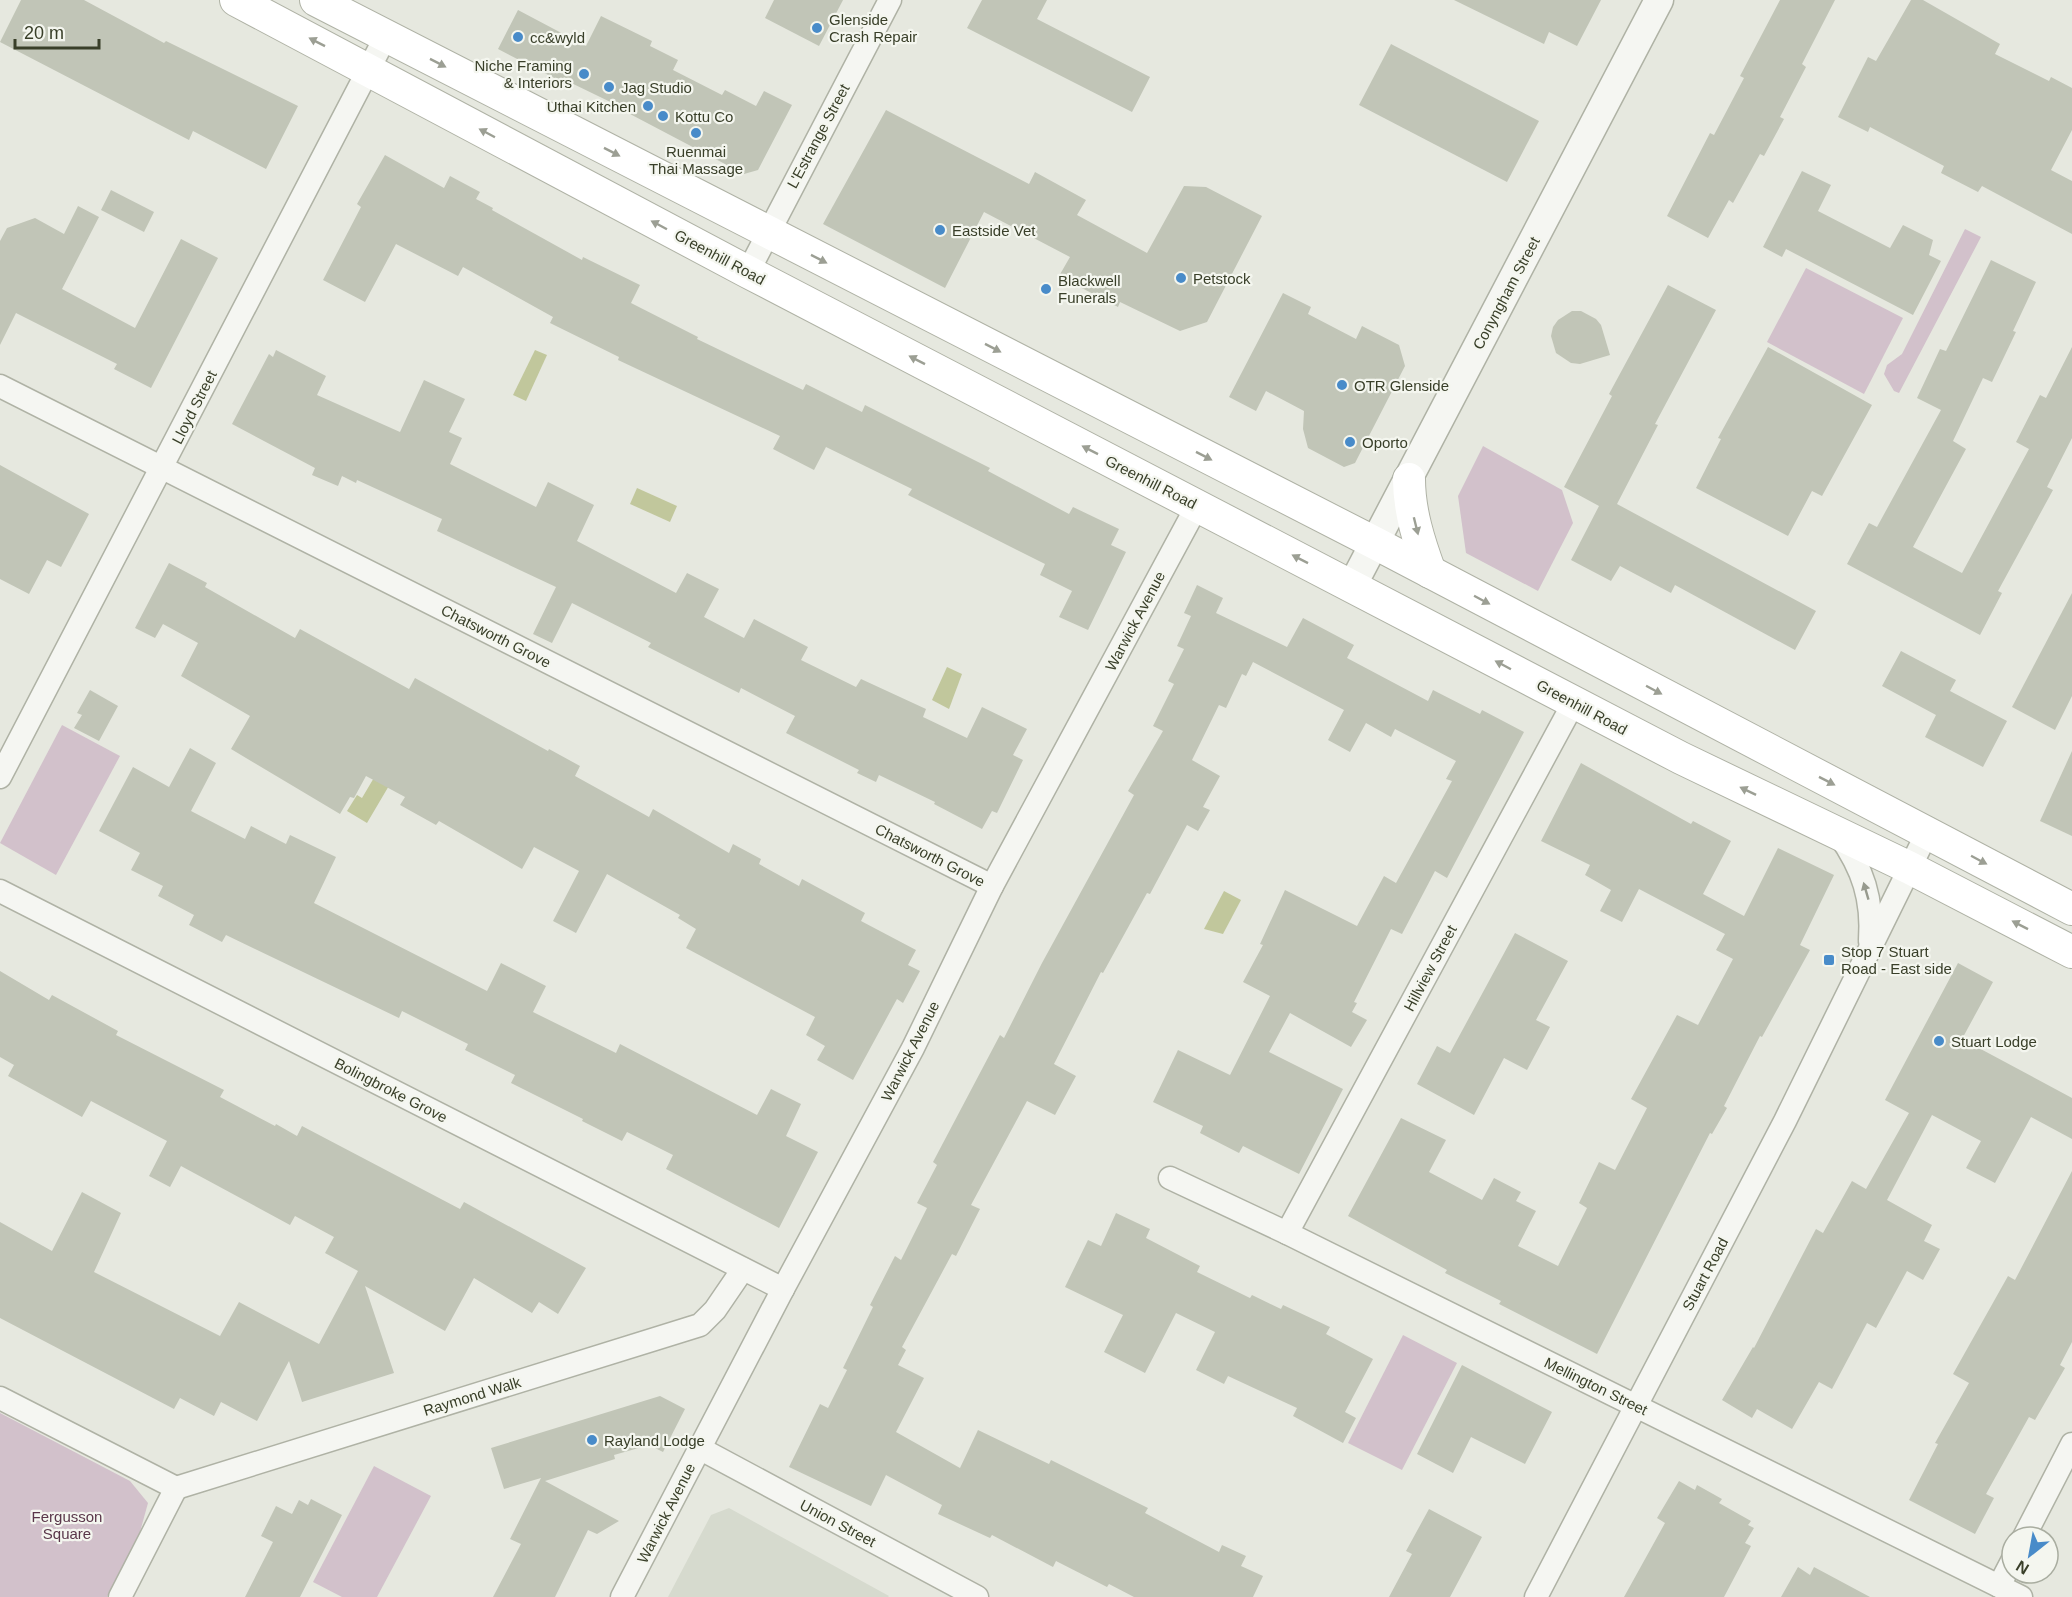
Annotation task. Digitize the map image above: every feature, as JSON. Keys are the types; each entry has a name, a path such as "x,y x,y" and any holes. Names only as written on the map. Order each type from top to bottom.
{"main road":[{"name":"Greenhill Road","path":"236,0 748,272 1681,758 1910,868 2072,952"},
{"path":"316,0 1375,543 2072,909"},
{"path":"1154,430 1197,506"},
{"path":"1409,479 1413,516 1430,572"}],"street":[{"name":"L'Estrange Street","path":"748,272 890,0"},
{"name":"Conyngham Street","path":"1352,586 1659,0"},
{"name":"Lloyd Street","path":"0,777 163,468 386,36"},
{"name":"Chatsworth Grove","path":"0,386 992,886"},
{"name":"Warwick Avenue","path":"622,1597 783,1289 913,1048 992,886 1197,506"},
{"name":"Hillview Street","path":"1287,1233 1574,702"},
{"name":"Stuart Road","path":"1536,1597 1785,1121 1927,833"},
{"name":"Stuart Road","path":"1839,834 1857,860 1869,898 1872,922 1870,949"},
{"name":"Bolingbroke Grove","path":"0,891 783,1289"},
{"name":"Mellington Street","path":"1170,1178 1287,1233 2021,1597"},
{"name":"Raymond Walk","path":"176,1488 700,1325 715,1310 744,1269"},
{"path":"0,1398 176,1488 120,1597"},
{"path":"2030,1525 2072,1444"},
{"name":"Union Street","path":"699,1448 977,1597"}],"shaded area":[{"path":"535,350 547,355 526,401 513,395"},
{"path":"637,488 677,506 670,522 630,504"},
{"path":"947,667 962,674 949,709 932,700"},
{"path":"375,776 390,784 367,823 347,811 357,795 362,798"},
{"path":"1224,891 1241,900 1223,934 1204,929"},
{"path":"729,1508 889,1596 668,1597 711,1515"}],"green space":[{"path":"1965,229 1981,237 1899,393 1894,391 1884,374 1887,365 1902,354"},
{"path":"1806,268 1903,318 1864,394 1767,342"},
{"path":"1483,446 1562,490 1573,523 1538,591 1466,553 1458,496"},
{"path":"62,725 120,756 56,875 0,843"},
{"path":"1403,1335 1457,1363 1402,1470 1348,1443"},
{"name":"Fergusson Square","path":"0,1413 130,1481 148,1503 140,1532 107,1597 0,1597"},
{"path":"374,1466 431,1496 377,1597 342,1597 313,1582"}],"building":[{"path":"21,0 84,0 164,43 166,41 298,106 266,169 193,131 189,140 0,42"},
{"path":"774,0 843,0 819,46 765,18"},
{"path":"982,0 1047,0 1037,19 1150,77 1132,112 967,28"},
{"path":"1454,0 1601,0 1577,46 1549,32 1544,44"},
{"path":"1780,0 1835,0 1802,64 1806,67 1780,117 1784,119 1764,156 1760,154 1733,203 1729,200 1708,238 1667,216 1710,133 1714,135 1744,78 1740,76"},
{"path":"1911,0 1923,0 2000,44 1995,54 2049,81 2051,77 2072,88 2072,130 2051,170 2072,181 2072,234 1982,186 1978,192 1941,173 1944,166 1870,127 1868,132 1838,117 1868,57 1876,61"},
{"path":"518,10 586,46 601,16 652,41 650,46 678,60 673,70 722,95 725,90 756,106 764,91 792,105 758,170 744,174 630,114 631,112 563,79 562,82 498,49"},
{"path":"1391,44 1539,121 1507,182 1359,105"},
{"path":"886,110 1029,184 1035,172 1086,200 1077,215 1147,253 1184,186 1206,187 1262,216 1207,322 1180,331 1120,302 1118,307 1059,276 1070,257 984,212 945,288 823,224"},
{"path":"385,155 444,188 450,176 480,192 476,199 493,208 492,210 582,260 583,257 640,285 631,303 698,337 697,339 803,390 806,384 862,412 865,405 990,468 988,471 1069,514 1073,507 1119,529 1111,545 1126,552 1088,630 1059,617 1072,591 1040,575 1045,564 908,495 912,489 826,447 814,470 773,449 780,436 618,360 619,357 550,323 553,317 463,267 458,276 396,244 365,302 323,280 361,207 357,204"},
{"path":"1802,171 1831,185 1818,211 1890,248 1903,225 1933,240 1929,255 1941,261 1913,315 1786,249 1782,257 1763,247"},
{"path":"111,190 154,212 144,232 101,210"},
{"path":"78,206 99,217 62,289 135,328 181,239 218,258 151,388 114,369 117,364 16,313 0,345 0,241 7,228 35,218 64,234"},
{"path":"1991,260 2036,282 2013,331 2016,332 1992,382 1983,378 1953,441 1966,449 1913,547 1962,573 2029,449 2016,442 2040,395 2046,398 2072,347 2072,438 2047,487 2053,490 1998,591 2002,593 1980,635 1847,564 1869,523 1877,527 1941,410 1917,398 1940,349 1946,351"},
{"path":"1668,285 1716,310 1655,424 1658,425 1617,504 1816,611 1795,650 1675,585 1671,593 1620,566 1611,581 1571,560 1599,506 1564,487 1612,396 1609,394"},
{"path":"1283,293 1311,307 1308,314 1356,339 1362,326 1399,345 1405,366 1355,463 1344,467 1308,448 1303,429 1304,411 1266,391 1256,411 1229,397"},
{"path":"1572,311 1581,311 1596,319 1601,325 1610,355 1580,364 1571,363 1556,353 1551,336 1553,327 1558,320"},
{"path":"1768,347 1872,405 1822,496 1812,491 1788,536 1696,488 1721,439 1718,438"},
{"path":"276,350 326,376 317,395 400,432 424,380 465,399 449,432 462,438 450,464 536,507 548,482 594,505 577,541 676,593 687,573 719,589 704,617 744,638 754,619 808,647 801,660 856,687 861,679 926,709 923,717 967,738 982,707 1027,729 1013,755 1023,760 997,813 992,811 982,829 934,804 935,802 879,775 876,782 857,773 859,770 786,733 795,716 741,688 739,693 648,647 651,643 572,603 552,643 533,634 556,587 437,531 442,519 357,480 356,483 342,476 338,486 312,475 315,468 232,424 269,354 273,357"},
{"path":"0,465 89,514 61,567 47,560 29,594 0,579"},
{"path":"169,563 207,583 205,587 295,638 300,629 409,689 415,678 548,751 549,749 580,766 575,776 649,817 653,809 729,853 733,844 761,859 759,864 799,886 802,879 865,913 861,921 916,950 908,965 920,971 903,1003 897,999 853,1080 817,1060 825,1046 806,1035 815,1017 686,948 696,929 678,918 680,915 607,874 576,933 553,921 579,871 534,847 522,869 439,821 436,825 400,805 405,797 366,776 354,798 350,797 340,814 231,749 250,716 181,676 198,643 163,624 155,638 135,628"},
{"path":"1197,585 1223,598 1216,613 1287,647 1303,618 1354,645 1347,658 1428,701 1433,690 1480,714 1482,710 1524,732 1447,878 1435,871 1402,934 1391,929 1354,1002 1357,1003 1352,1012 1367,1020 1351,1047 1290,1013 1269,1052 1343,1089 1299,1174 1243,1146 1239,1153 1200,1133 1203,1126 1153,1102 1178,1050 1230,1075 1270,996 1243,982 1263,945 1260,944 1285,890 1357,926 1384,876 1396,883 1452,781 1446,779 1456,761 1395,729 1391,737 1366,723 1350,752 1328,740 1344,710 1253,662 1246,676 1242,674 1226,708 1219,705 1192,760 1220,776 1203,807 1210,810 1198,831 1187,825 1150,894 1147,893 1103,973 1101,972 1054,1064 1076,1076 1055,1115 1027,1101 971,1205 980,1209 956,1256 952,1254 902,1347 906,1350 898,1365 924,1378 896,1432 960,1468 978,1430 1049,1464 1051,1460 1148,1508 1145,1513 1219,1552 1222,1545 1246,1556 1241,1566 1263,1576 1253,1597 1134,1597 1109,1584 1107,1587 1056,1561 1053,1567 992,1535 990,1538 938,1514 942,1505 886,1475 871,1506 789,1467 820,1404 828,1408 847,1370 843,1368 873,1307 870,1305 895,1256 901,1260 927,1208 917,1203 937,1165 933,1162 1000,1035 1004,1038 1042,963 1134,795 1128,791 1163,731 1153,726 1174,684 1168,681 1184,649 1177,646 1191,616 1184,613"},
{"path":"2072,593 2072,696 2055,730 2012,707"},
{"path":"1901,651 1956,680 1950,691 2007,721 1983,767 1925,737 1936,715 1882,686"},
{"path":"90,690 118,706 99,741 74,728 82,715 77,713"},
{"path":"190,748 216,763 191,811 245,839 251,826 286,844 290,835 336,857 314,903 487,991 501,963 546,986 533,1012 616,1053 620,1044 757,1115 771,1089 801,1104 786,1136 818,1152 779,1228 666,1169 673,1155 627,1132 622,1141 511,1083 515,1075 465,1050 468,1044 402,1011 399,1018 226,935 222,942 189,925 194,915 158,896 163,886 131,870 140,853 99,831 133,767 169,787"},
{"path":"2072,751 2072,836 2040,821"},
{"path":"1581,763 1691,824 1693,821 1731,841 1703,894 1744,916 1778,848 1834,875 1800,945 1810,950 1762,1037 1760,1036 1724,1106 1727,1108 1712,1134 1710,1133 1597,1354 1499,1304 1501,1301 1445,1273 1447,1270 1348,1216 1401,1118 1446,1140 1429,1172 1482,1200 1494,1178 1521,1192 1516,1201 1536,1211 1518,1246 1558,1266 1587,1208 1579,1203 1599,1162 1615,1170 1647,1108 1631,1099 1677,1015 1698,1025 1733,959 1716,950 1725,934 1639,889 1622,922 1600,911 1611,890 1585,875 1590,865 1541,841"},
{"path":"1515,933 1568,961 1536,1020 1550,1027 1527,1070 1504,1058 1474,1115 1417,1084 1437,1046 1450,1053"},
{"path":"1958,963 1993,982 1962,1039 2072,1098 2072,1139 2031,1117 1995,1183 1966,1168 1981,1141 1932,1115 1887,1200 1932,1225 1924,1241 1940,1249 1923,1280 1907,1271 1876,1328 1867,1323 1832,1389 1819,1382 1792,1429 1757,1409 1752,1418 1722,1400 1754,1348 1816,1229 1823,1233 1852,1181 1866,1189 1909,1113 1885,1100"},
{"path":"0,971 49,1000 52,995 118,1031 116,1035 224,1090 220,1097 275,1126 276,1124 297,1136 302,1126 460,1209 464,1202 586,1268 558,1314 539,1302 532,1313 474,1278 445,1331 365,1286 394,1373 302,1402 289,1361 257,1421 221,1402 214,1416 180,1398 174,1409 0,1318 0,1222 52,1251 82,1192 121,1213 94,1272 220,1336 239,1302 319,1344 358,1271 325,1253 334,1237 295,1216 290,1225 181,1166 170,1187 149,1176 167,1141 91,1101 82,1117 8,1076 14,1065 0,1057"},
{"path":"2072,1171 2072,1342 2060,1365 2065,1368 2035,1420 2029,1417 1986,1494 1994,1498 1975,1534 1909,1500 1938,1444 1935,1443 1969,1383 1953,1374 2008,1276 2015,1280"},
{"path":"1116,1213 1150,1229 1146,1238 1200,1266 1197,1272 1250,1298 1252,1295 1281,1309 1283,1305 1330,1327 1326,1334 1373,1359 1345,1412 1356,1418 1343,1443 1293,1416 1297,1408 1228,1376 1224,1384 1196,1370 1215,1332 1176,1313 1145,1373 1104,1352 1123,1315 1065,1287 1088,1240 1101,1246"},
{"path":"1462,1365 1552,1412 1525,1464 1471,1437 1453,1473 1417,1454"},
{"path":"660,1396 685,1409 663,1452 649,1445 614,1455 615,1459 545,1481 619,1521 597,1534 588,1530 555,1597 493,1597 521,1544 510,1539 541,1478 504,1489 491,1448"},
{"path":"1679,1481 1695,1490 1697,1485 1722,1499 1719,1503 1751,1521 1748,1525 1754,1528 1745,1543 1751,1546 1724,1597 1624,1597 1665,1523 1657,1518"},
{"path":"311,1499 342,1515 300,1597 245,1597 273,1542 261,1536 276,1506 292,1514 299,1500 308,1505"},
{"path":"1429,1509 1482,1537 1450,1597 1389,1597 1412,1554 1406,1551"},
{"path":"1798,1567 1810,1575 1814,1567 1870,1597 1781,1597"}],"place":[{"name":"Glenside Crash Repair","path":"817,28"},
{"name":"cc&wyld","path":"518,37"},
{"name":"Niche Framing & Interiors","path":"584,74"},
{"name":"Jag Studio","path":"609,87"},
{"name":"Uthai Kitchen","path":"648,106"},
{"name":"Kottu Co","path":"663,116"},
{"name":"Ruenmai Thai Massage","path":"696,133"},
{"name":"Eastside Vet","path":"940,230"},
{"name":"Petstock","path":"1181,278"},
{"name":"Blackwell Funerals","path":"1046,289"},
{"name":"OTR Glenside","path":"1342,385"},
{"name":"Oporto","path":"1350,442"},
{"name":"Stop 7 Stuart Road - East side","path":"1829,960"},
{"name":"Stuart Lodge","path":"1939,1041"},
{"name":"Rayland Lodge","path":"592,1440"}]}
